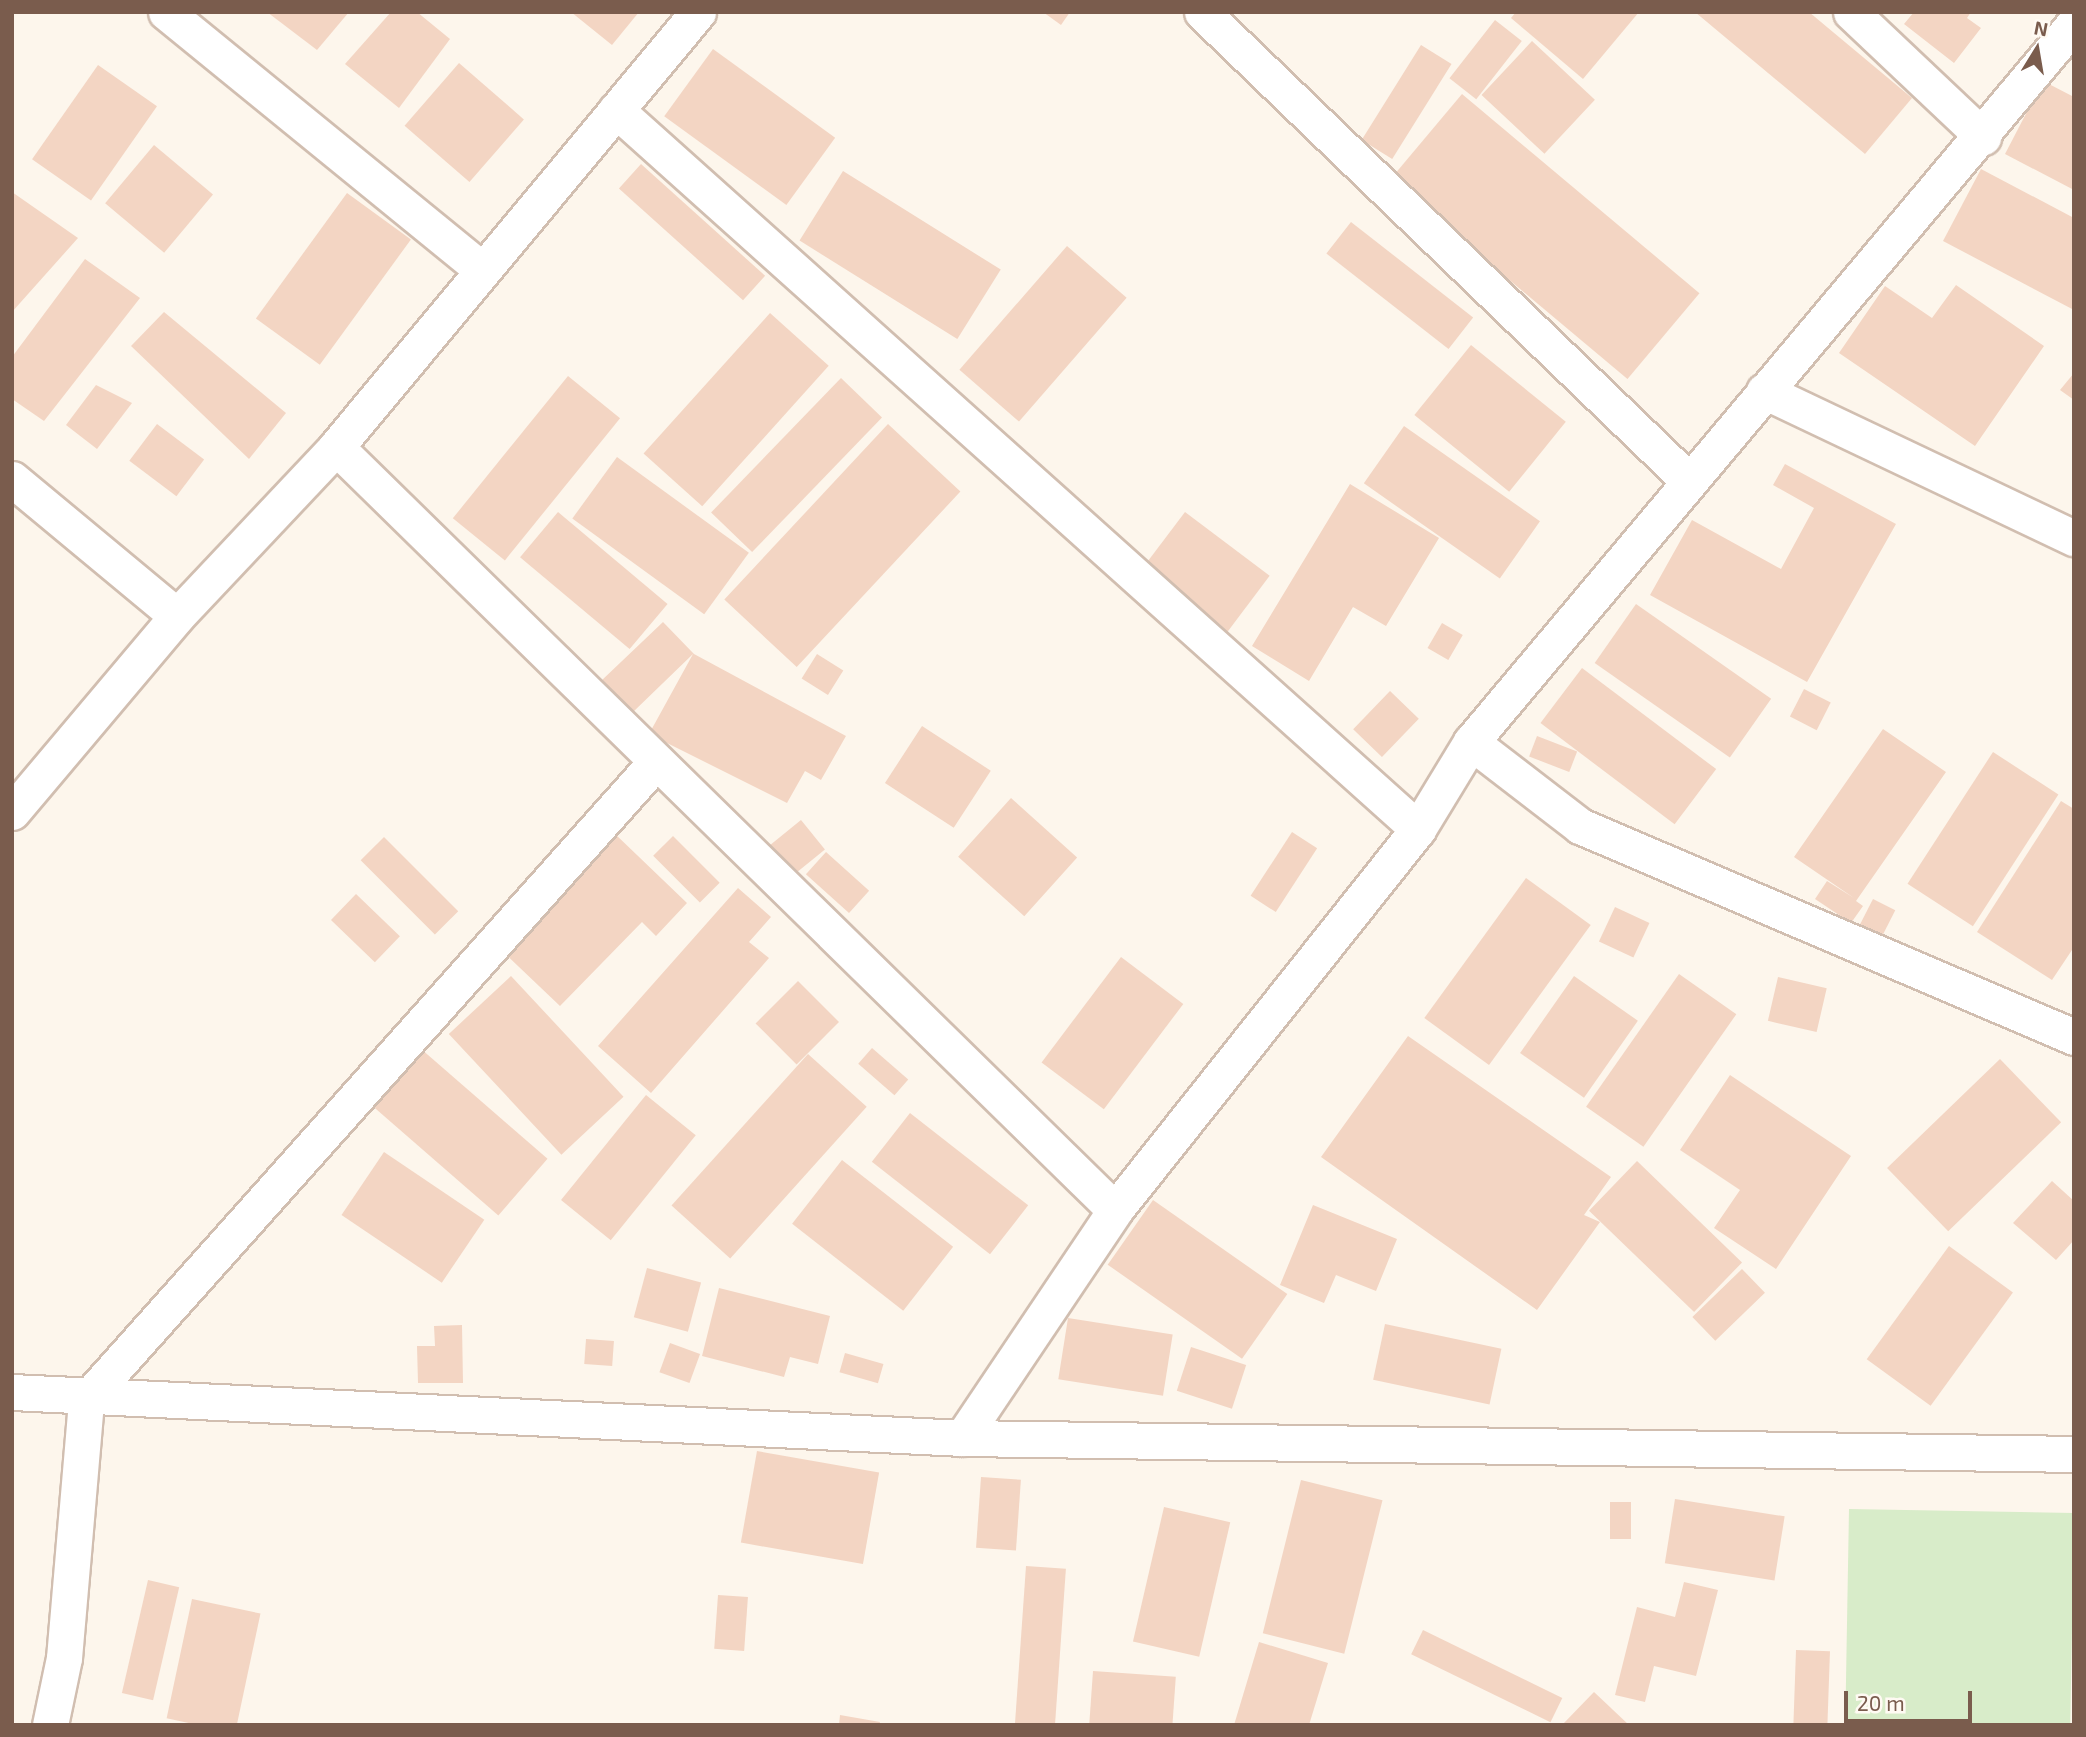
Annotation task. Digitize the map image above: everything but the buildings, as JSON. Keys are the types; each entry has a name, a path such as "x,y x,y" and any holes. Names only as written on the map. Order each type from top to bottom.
{"street":[{"path":"166,12 481,270"},
{"path":"12,813 177,616 336,447 698,12"},
{"path":"1202,12 1689,481"},
{"path":"1851,12 1983,137"},
{"path":"962,1438 1115,1210 1418,829 1471,742 1764,391 2069,40"},
{"path":"616,110 1418,829"},
{"path":"1764,391 2074,538"},
{"path":"336,447 654,764 1115,1210"},
{"path":"12,479 177,616"},
{"path":"1471,742 1580,826 2074,1037"},
{"path":"50,1725 65,1658 86,1400 654,764"},
{"path":"12,1392 86,1400 962,1438 2074,1454"}],"green space":[{"path":"1849,1509 2074,1513 2070,1725 1845,1725"}]}
